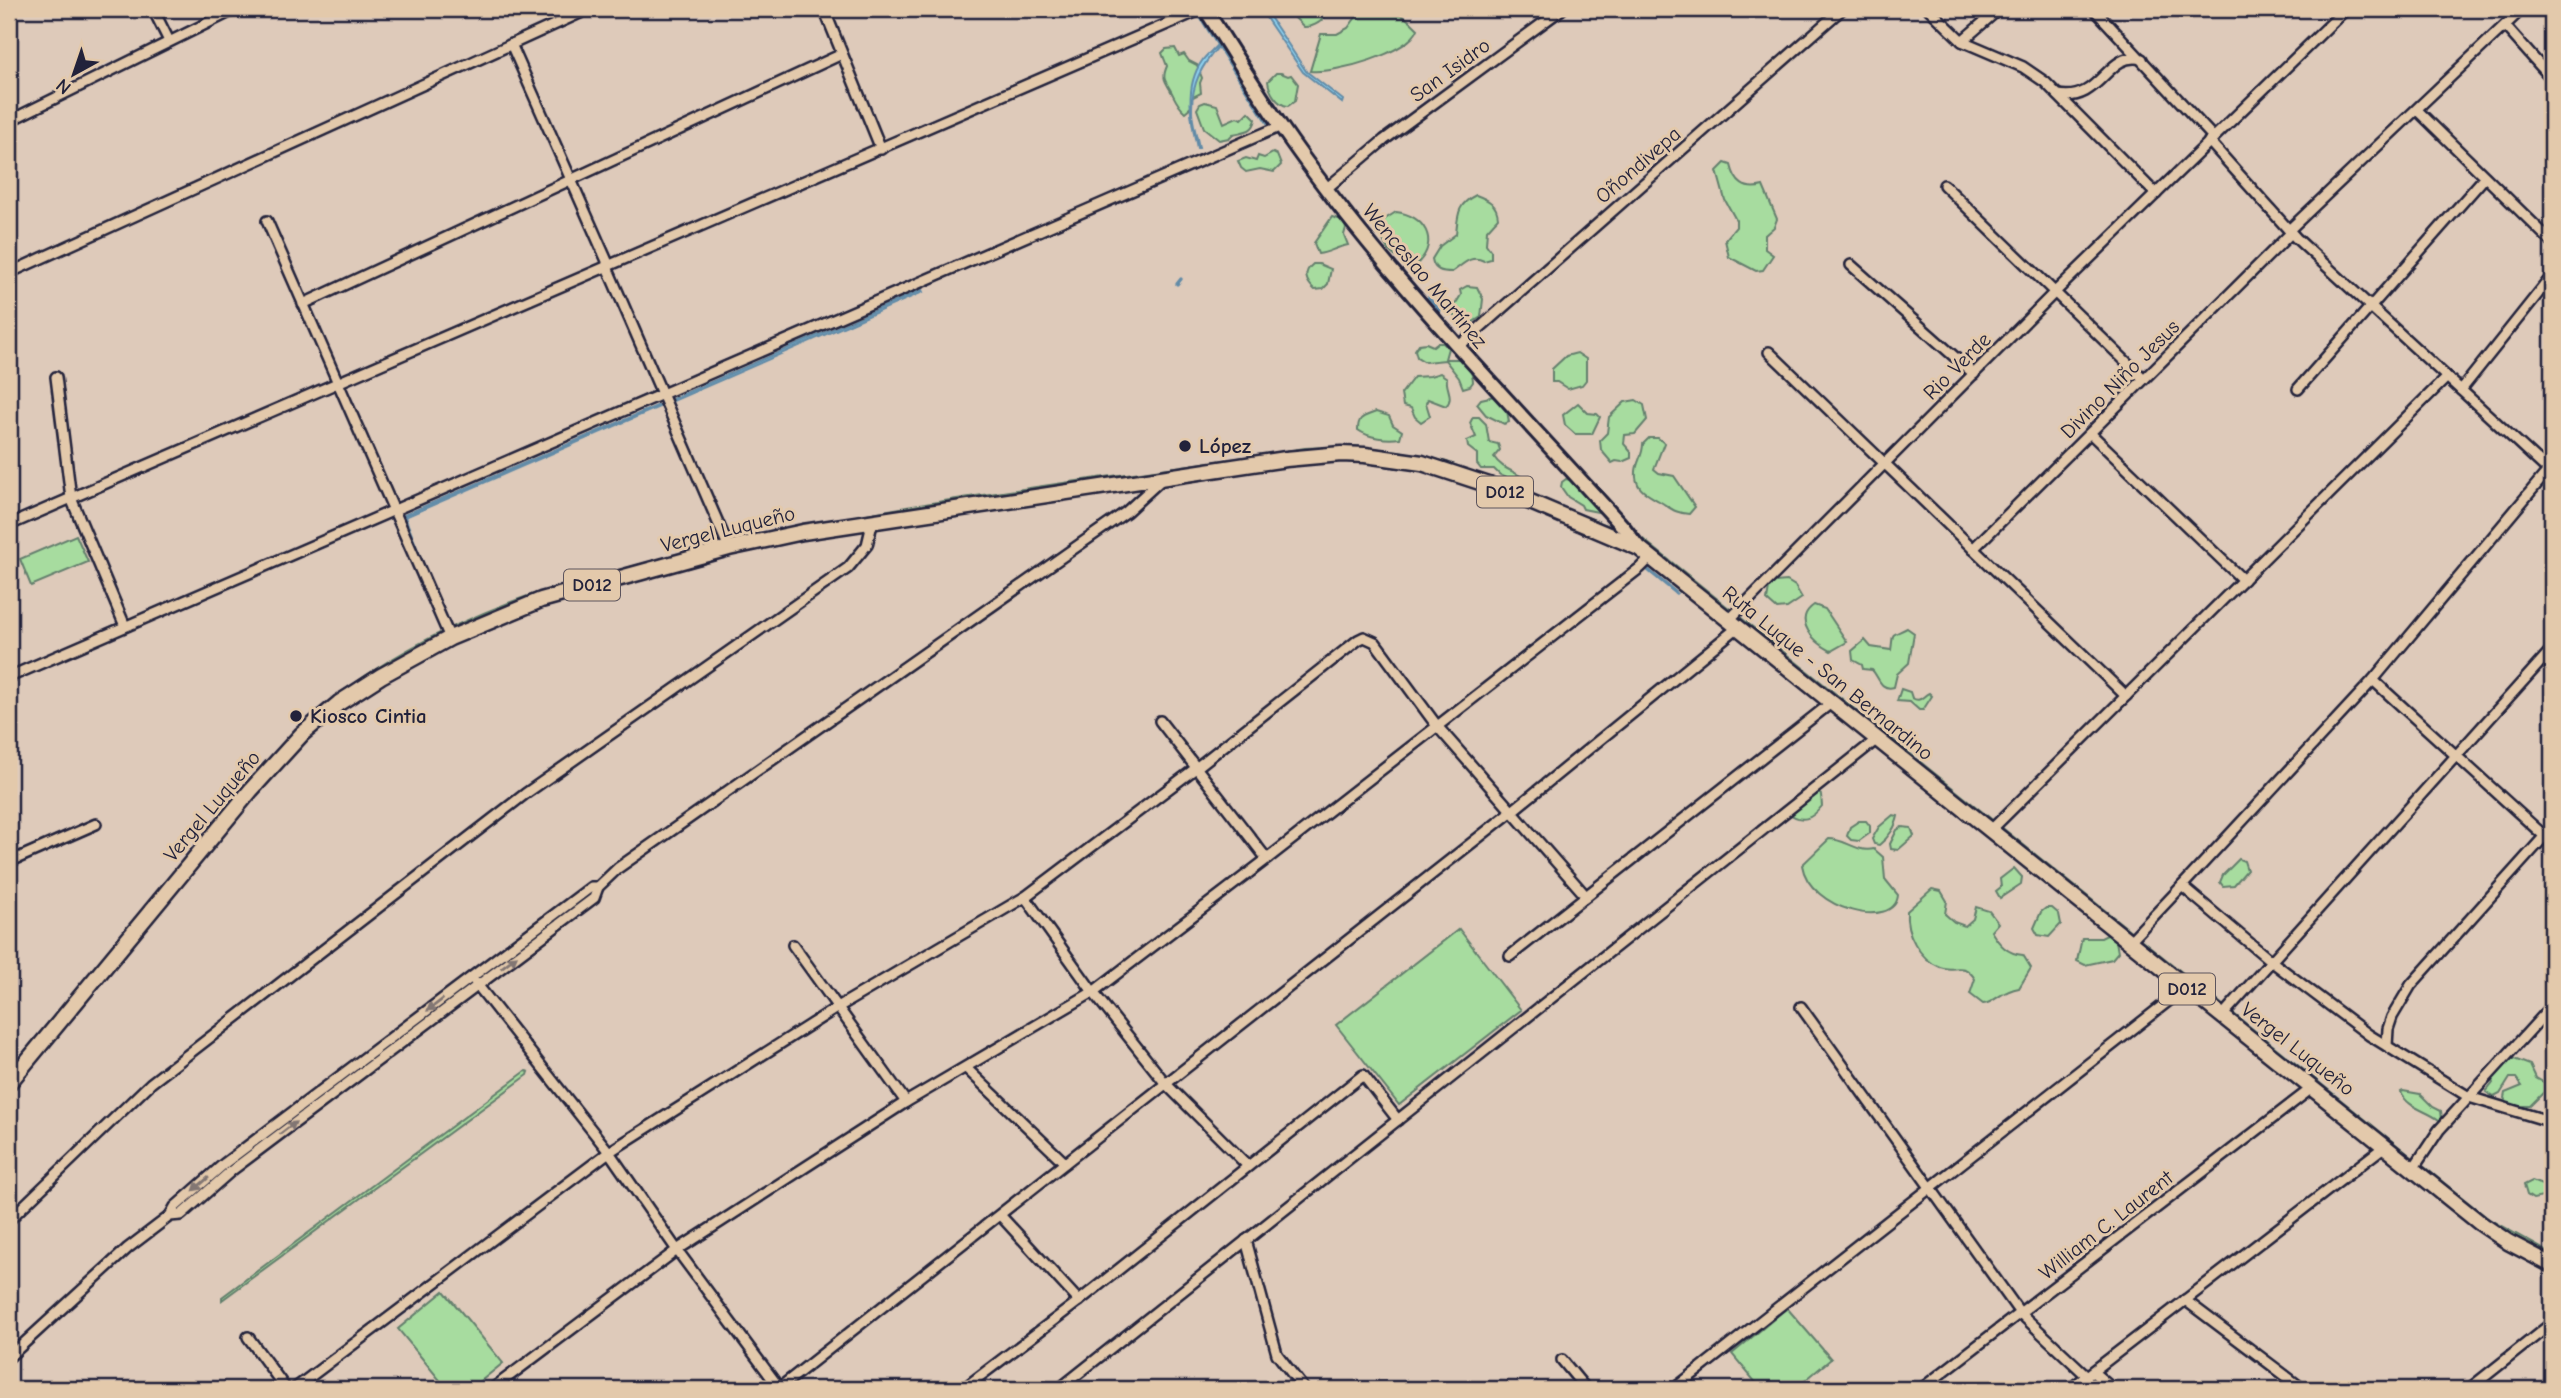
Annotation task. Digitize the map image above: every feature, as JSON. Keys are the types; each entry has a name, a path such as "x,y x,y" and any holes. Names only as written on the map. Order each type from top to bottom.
{"main road":[{"name":"Wenceslao Martínez","path":"1204,9 1281,127 1327,188 1458,347 1645,553"},
{"name":"Vergel Luqueño","path":"9,1083 251,790 302,734 354,692 450,638 541,600 729,548 873,520 1286,459 1341,454 1394,458 1460,474 1645,553"},
{"name":"Ruta Luque - San Bernardino","path":"1645,553 1991,830"},
{"name":"Vergel Luqueño","path":"1991,830 2480,1223 2508,1242 2552,1265"}],"street":[{"path":"153,9 169,41"},
{"path":"9,121 236,9"},
{"path":"9,273 589,9"},
{"path":"824,9 881,149"},
{"path":"9,525 1204,9"},
{"name":"San Isidro","path":"1327,188 1392,134 1562,9"},
{"name":"Oñondivepa","path":"1458,347 1842,9"},
{"path":"1929,9 1962,41 2023,67 2045,82 2155,194"},
{"path":"1962,41 1999,9"},
{"path":"2094,9 2143,60 2290,232 2551,470 2374,680 2129,942"},
{"name":"Rio Verde","path":"779,1389 1511,812 1732,625 1885,464 2055,292 2346,9"},
{"name":"Divino Niño Jesus","path":"1973,549 2290,232 2522,9"},
{"path":"2505,26 2552,79"},
{"path":"511,44 729,548"},
{"path":"303,304 842,54"},
{"path":"2058,95 2071,97 2085,92 2122,60 2143,60"},
{"path":"2417,110 2552,242"},
{"path":"9,677 1281,127"},
{"path":"2298,389 2485,177"},
{"path":"1944,185 2144,379"},
{"path":"267,221 450,638"},
{"path":"1851,265 1974,374"},
{"path":"2461,390 2552,276"},
{"path":"1769,352 2126,696"},
{"path":"56,377 71,498 125,626"},
{"path":"1991,830 2447,377"},
{"path":"2090,433 2243,580"},
{"path":"9,1357 128,1248 170,1216 181,1214 233,1169 474,981 594,898 598,887 618,868 1126,512 1163,478"},
{"path":"9,1220 151,1083 525,794 848,568 867,545 873,520"},
{"path":"492,1389 677,1250 906,1102 1093,992 1437,726 1645,553"},
{"path":"294,1389 609,1152 838,1007 1025,897 1196,768 1358,639 1364,637 1375,642 1437,726 1586,896"},
{"path":"2222,1016 2552,649"},
{"path":"2374,680 2549,839"},
{"path":"1510,956 1831,703"},
{"path":"1160,721 1267,859"},
{"path":"1059,1389 1876,740"},
{"path":"9,862 96,824"},
{"path":"2387,1046 2392,1017 2411,985 2549,839 2552,828"},
{"path":"2182,886 2271,961 2369,1035 2469,1097 2552,1122"},
{"path":"1025,897 1093,992 1166,1084 1248,1166"},
{"path":"793,945 906,1102"},
{"path":"474,981 609,1152 779,1389"},
{"path":"1674,1389 2185,988"},
{"path":"2413,1169 2439,1130 2552,1006"},
{"path":"1801,1007 2020,1313 2090,1374 2113,1389"},
{"path":"966,1068 1065,1163"},
{"path":"963,1389 1079,1301 1363,1075 1398,1120"},
{"name":"William C. Laurent","path":"1922,1389 2312,1087"},
{"path":"2070,1389 2385,1146"},
{"path":"1000,1214 1079,1301"},
{"path":"1246,1240 1277,1354 1304,1389"},
{"path":"2185,1300 2303,1389"},
{"path":"2469,1389 2552,1323"},
{"path":"248,1337 286,1389"},
{"path":"1562,1360 1586,1389"}],"green space":[{"path":"1286,9 1332,9 1317,24 1304,27"},
{"path":"1362,9 1379,9 1399,14 1418,29 1412,38 1386,54 1336,69 1310,71 1321,34 1337,34 1348,28"},
{"path":"1175,48 1179,56 1184,54 1189,61 1197,65 1202,78 1201,93 1191,98 1192,106 1185,112 1164,78 1167,66 1162,53 1166,49"},
{"path":"1276,73 1291,75 1298,84 1295,101 1288,106 1277,100 1270,89 1268,81"},
{"path":"1205,102 1217,105 1224,123 1237,117 1242,119 1249,112 1256,119 1255,124 1248,131 1219,140 1204,128 1197,109"},
{"path":"1273,153 1277,155 1281,165 1274,172 1260,169 1246,172 1238,161 1246,158 1256,161 1258,156 1264,158"},
{"path":"1725,163 1731,165 1735,177 1742,184 1751,187 1763,186 1777,219 1774,227 1765,235 1765,249 1773,255 1763,270 1756,271 1729,257 1725,240 1736,227 1736,220 1725,200 1717,171"},
{"path":"1476,195 1492,203 1497,213 1498,218 1487,230 1486,244 1491,251 1491,259 1471,260 1452,272 1439,270 1432,259 1440,246 1456,234 1462,206"},
{"path":"1396,212 1414,218 1426,230 1428,246 1418,263 1402,260 1385,245 1381,230 1382,221"},
{"path":"1332,217 1342,220 1348,245 1318,254 1314,243"},
{"path":"1313,264 1331,269 1328,284 1323,289 1315,290 1309,284 1306,274"},
{"path":"1467,286 1477,287 1483,299 1481,317 1470,324 1459,322 1451,311 1461,295 1460,290"},
{"path":"1443,343 1448,348 1445,359 1461,359 1472,375 1473,382 1470,386 1463,388 1445,360 1425,362 1417,357 1415,350 1419,344 1433,346"},
{"path":"1577,353 1586,359 1586,380 1582,385 1568,389 1552,382 1552,369 1566,356"},
{"path":"1440,373 1447,378 1449,403 1446,406 1428,399 1426,403 1430,416 1421,422 1411,408 1403,406 1401,394 1414,377"},
{"path":"1494,396 1507,411 1509,422 1504,424 1486,415 1477,404 1481,399"},
{"path":"1636,400 1644,405 1647,420 1635,434 1625,435 1624,444 1631,452 1631,458 1612,463 1601,450 1600,440 1607,433 1609,417 1625,402"},
{"path":"1578,403 1588,413 1600,417 1592,434 1575,434 1565,425 1563,415"},
{"path":"1376,412 1389,416 1393,425 1402,431 1400,438 1378,438 1358,430 1361,419"},
{"path":"1473,417 1479,417 1486,424 1489,442 1498,444 1500,450 1494,457 1525,479 1529,483 1528,487 1500,475 1494,469 1481,469 1477,464 1477,454 1468,447 1467,441 1476,437 1470,423"},
{"path":"1649,438 1658,438 1664,443 1654,469 1659,473 1674,476 1695,507 1689,514 1673,510 1639,487 1637,467 1643,444"},
{"path":"1353,446 1399,451 1447,462 1643,539 2489,1219 2552,1256 2505,1231 2469,1206 1642,541 1588,520 1382,451 825,523 529,599 468,623 345,693 9,1074 9,1070 236,796 306,721 347,689 391,660 462,622 559,586 723,543 805,525 1055,484 1305,448"},
{"path":"1566,479 1574,481 1592,496 1592,503 1603,513 1583,509 1568,497 1561,487"},
{"path":"76,535 88,562 31,586 20,559"},
{"path":"1787,581 1795,586 1802,598 1787,608 1777,609 1767,600 1769,588 1775,582"},
{"path":"1814,605 1825,609 1847,642 1831,651 1812,636 1805,624 1805,617"},
{"path":"1907,628 1914,633 1909,663 1897,674 1894,687 1886,687 1872,670 1863,669 1862,665 1853,660 1852,651 1865,640 1871,647 1891,650 1893,635"},
{"path":"1901,689 1910,692 1915,699 1929,693 1932,696 1923,710 1919,710 1910,702 1897,701"},
{"path":"1814,790 1821,795 1822,806 1814,814 1802,819 1787,812 1801,791"},
{"path":"1893,815 1898,816 1891,832 1879,845 1874,844 1872,839 1879,827"},
{"path":"1859,821 1866,821 1870,826 1870,833 1859,841 1851,840 1847,836 1850,827"},
{"path":"1902,827 1911,828 1914,836 1898,850 1891,849 1890,844 1897,830"},
{"path":"1829,839 1862,849 1874,849 1883,857 1885,879 1898,895 1893,906 1883,912 1868,913 1835,904 1820,894 1808,881 1802,865"},
{"path":"2239,859 2244,861 2247,870 2234,885 2223,886 2220,882 2223,875"},
{"path":"2014,868 2022,877 2021,884 2000,898 1996,891 2001,887 2000,879"},
{"path":"1932,889 1941,891 1947,901 1945,914 1954,922 1965,926 1973,919 1976,907 1989,911 1998,923 1991,931 1997,940 2008,950 2023,955 2031,968 2019,988 1983,1004 1970,994 1975,979 1971,973 1963,968 1940,967 1926,958 1911,936 1907,911"},
{"path":"2052,908 2059,914 2061,924 2049,937 2038,935 2034,928 2041,912"},
{"path":"1459,929 1521,1010 1399,1105 1336,1025"},
{"path":"2109,934 2116,941 2118,952 2112,959 2085,965 2077,961 2082,938 2101,938"},
{"path":"2514,1059 2530,1065 2536,1078 2550,1086 2530,1106 2509,1106 2504,1098 2505,1093 2522,1086 2516,1078 2510,1078 2500,1094 2494,1097 2486,1092 2493,1083 2491,1078 2505,1062"},
{"path":"526,1071 529,1072 528,1075 222,1300 222,1297"},
{"path":"2401,1092 2420,1094 2441,1111 2442,1119 2439,1120 2412,1105 2404,1097"},
{"path":"2532,1181 2549,1188 2548,1196 2533,1199 2527,1195 2524,1185"},
{"path":"444,1291 503,1363 471,1389 447,1389 398,1329"},
{"path":"1787,1308 1831,1359 1795,1389 1761,1389 1732,1354"}],"water":[{"path":"1260,9 1266,11 1306,71 1343,100 1342,103 1303,72"},
{"path":"1201,19 1269,122 1267,123 1218,47 1196,82 1192,99 1197,148 1191,115 1190,104 1193,81 1202,61 1217,45"},
{"path":"922,290 923,292 673,401 672,399"},
{"path":"659,405 405,517 425,568 402,516"}],"waterway":[{"path":"1177,284 1181,279"},
{"path":"1428,298 1439,310"},
{"path":"1648,570 1676,593"}],"place":[{"name":"López","path":"1185,446"},
{"name":"Kiosco Cintia","path":"296,716"}]}
